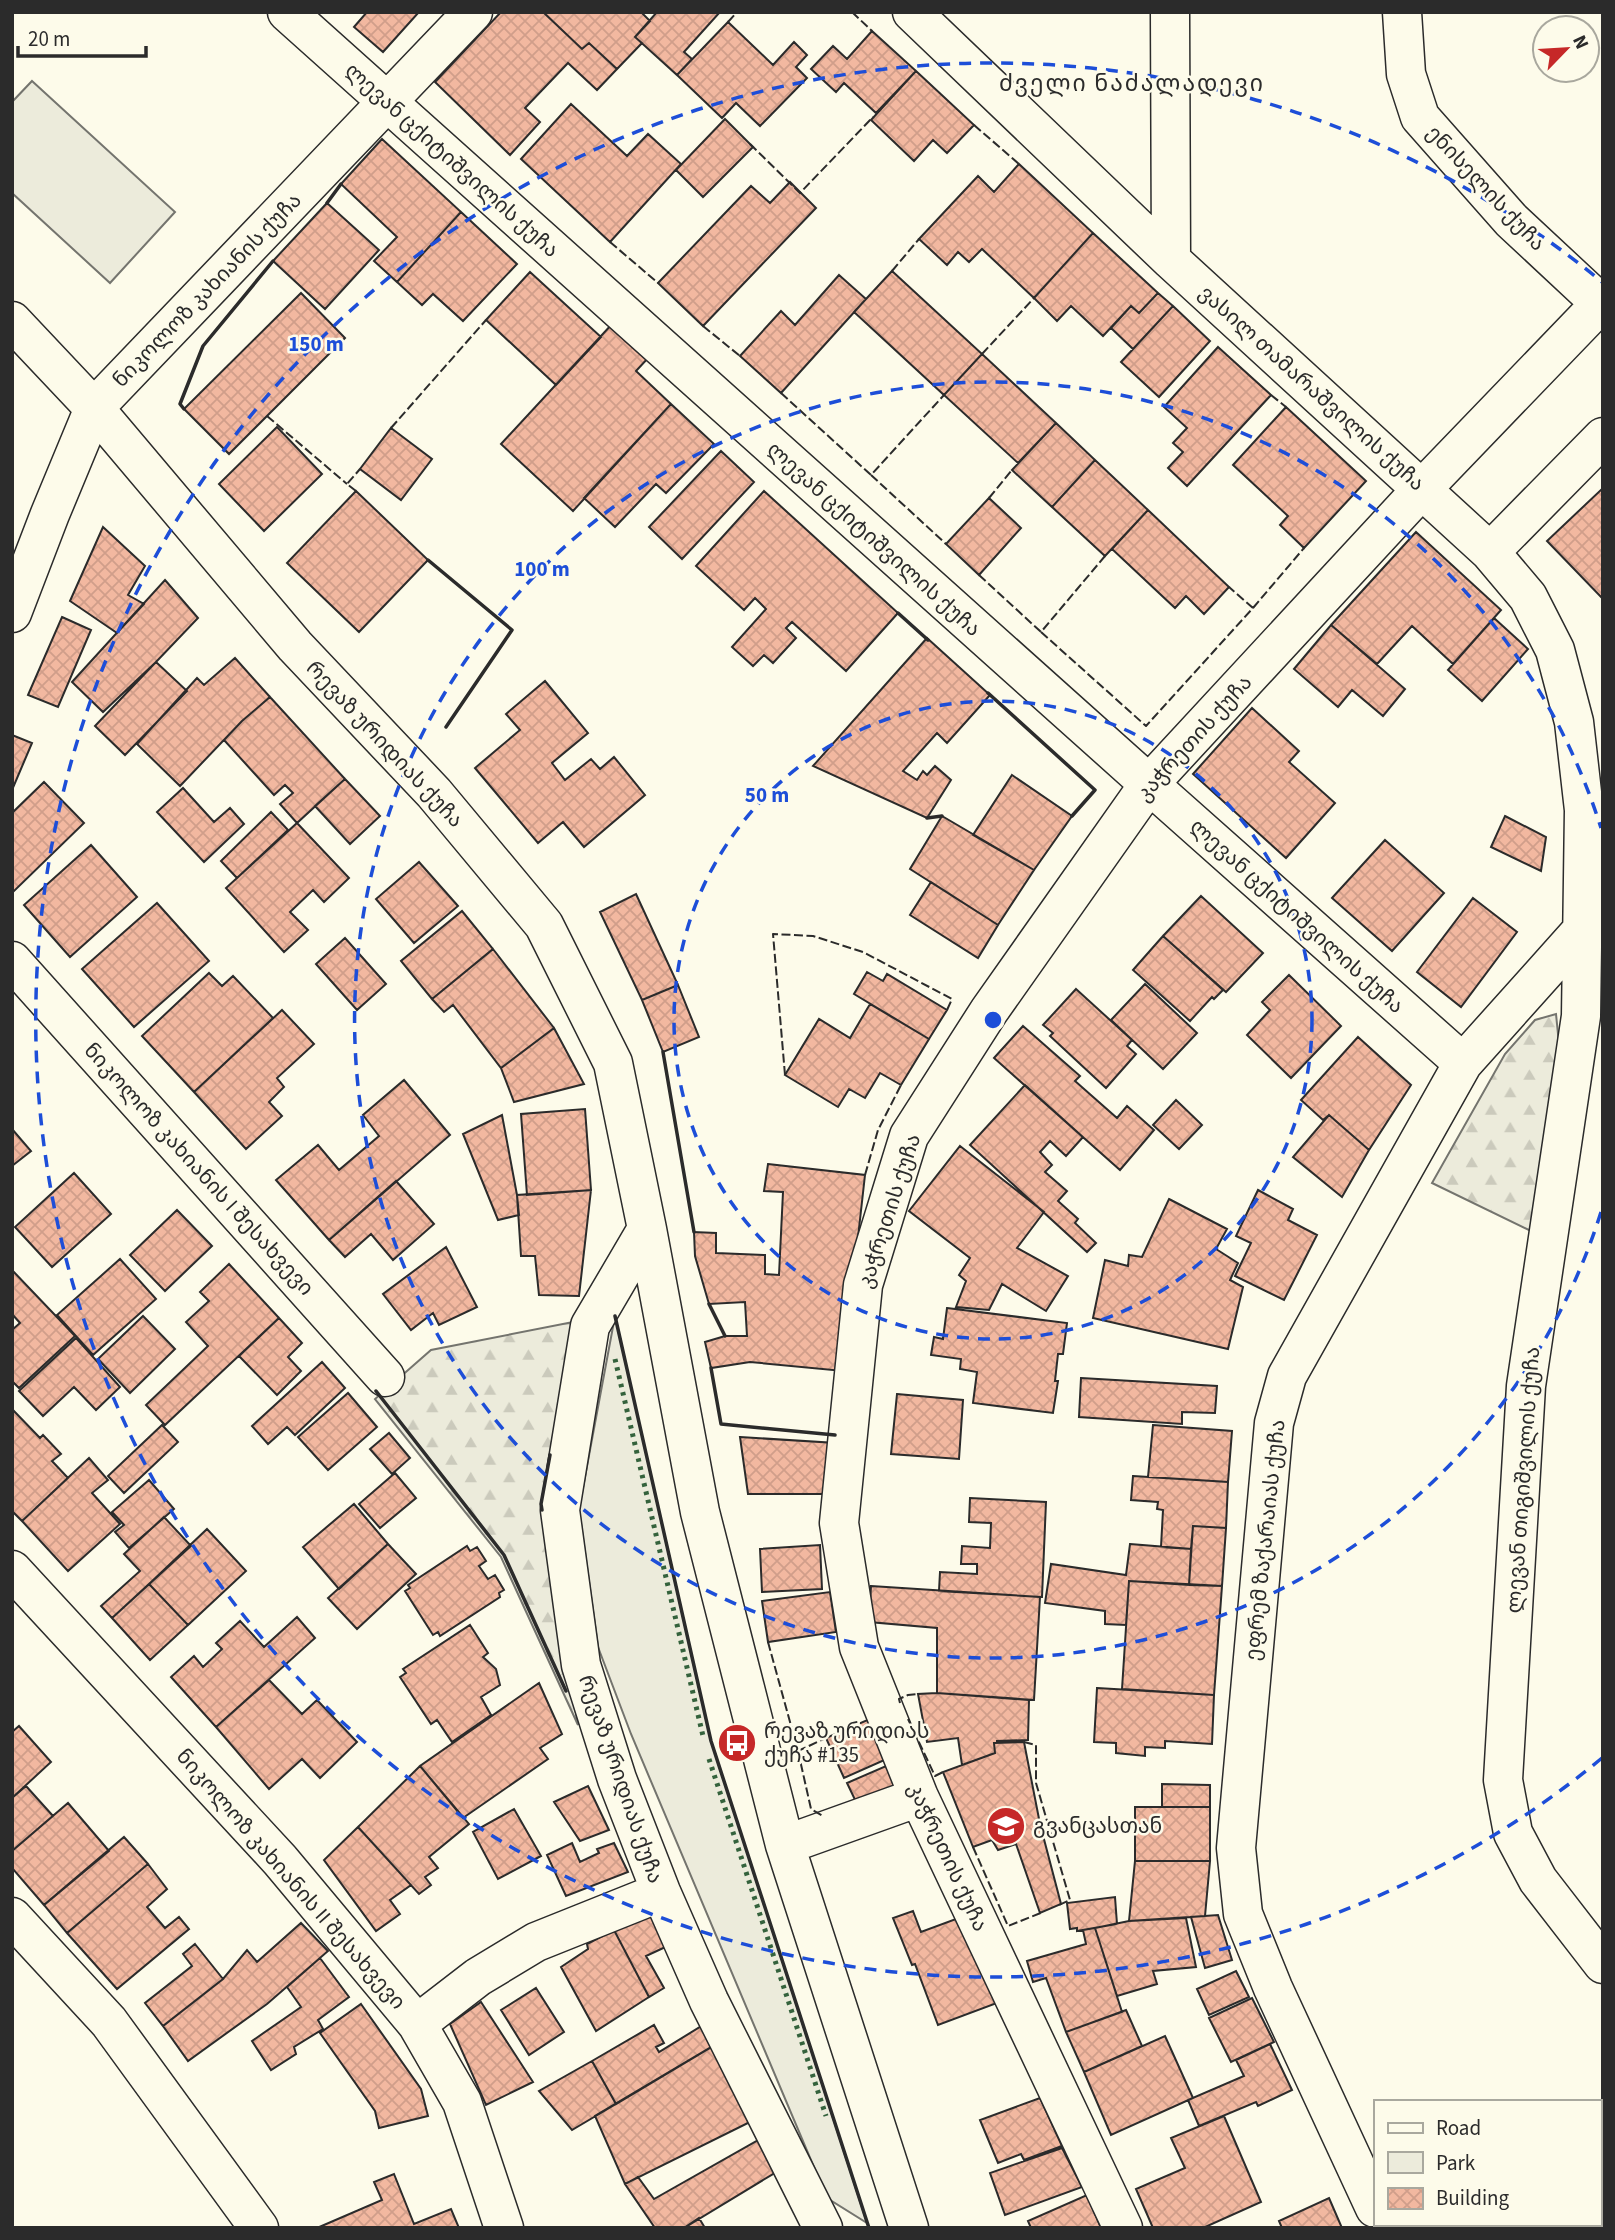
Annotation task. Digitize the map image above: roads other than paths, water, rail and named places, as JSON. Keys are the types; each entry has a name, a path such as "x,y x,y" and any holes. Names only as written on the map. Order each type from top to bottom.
{"street":[{"name":"ლევან ცქიტიშვილის ქუჩა","path":"287,12 1463,1063"},
{"name":"ნიკოლოზ კახიანის ქუჩა","path":"12,613 94,408 473,12"},
{"name":"ვასილ თამარაშვილის ქუჩა","path":"912,12 1171,260 1490,552 1528,597 1555,650 1588,727 1593,818"},
{"path":"1170,12 1171,260"},
{"name":"ენისელის ქუჩა","path":"1402,12 1406,74 1420,117 1511,220 1602,302"},
{"name":"კაჭრეთის ქუჩა","path":"1124,2228 919,1797 859,1647 839,1523 863,1285 909,1136 989,1011 1149,784 1422,489 1602,302"},
{"name":"რევაზ ურიდიას ქუჩა","path":"12,321 94,408 295,646 434,793 544,925 613,1063 648,1229 700,1512 785,1845 909,2228"},
{"path":"1490,552 1603,437"},
{"path":"1583,929 1593,818"},
{"name":"ეფრემ ზაქარაიას ქუჩა","path":"1374,2206 1273,1988 1243,1914 1236,1848 1275,1423 1287,1376 1463,1063 1583,929"},
{"name":"ლევან თიგიშვილის ქუჩა","path":"1583,929 1581,1016 1526,1385 1503,1780 1513,1833 1538,1880 1603,1964"},
{"name":"ნიკოლოზ კახიანის I შესახვევი","path":"12,961 385,1377"},
{"name":"რევაზ ურიდიას ქუჩა","path":"648,1229 590,1326 560,1510 581,1665 617,1779 661,1892 709,2001 822,2228"},
{"name":"ნიკოლოზ კახიანის II შესახვევი","path":"12,1570 280,1860 417,2024 463,2102 504,2228"},
{"path":"785,1845 919,1797"},
{"path":"417,2024 478,1977 536,1942 661,1892"},
{"path":"12,1917 109,2022 259,2228"}],"place":[{"name":"რევაზ ურიდიას ქუჩა #135","path":"737,1743"},
{"name":"გვანცასთან","path":"1006,1826"}],"district":[{"name":"ძველი ნაძალადევი","path":"1132,83"}]}
